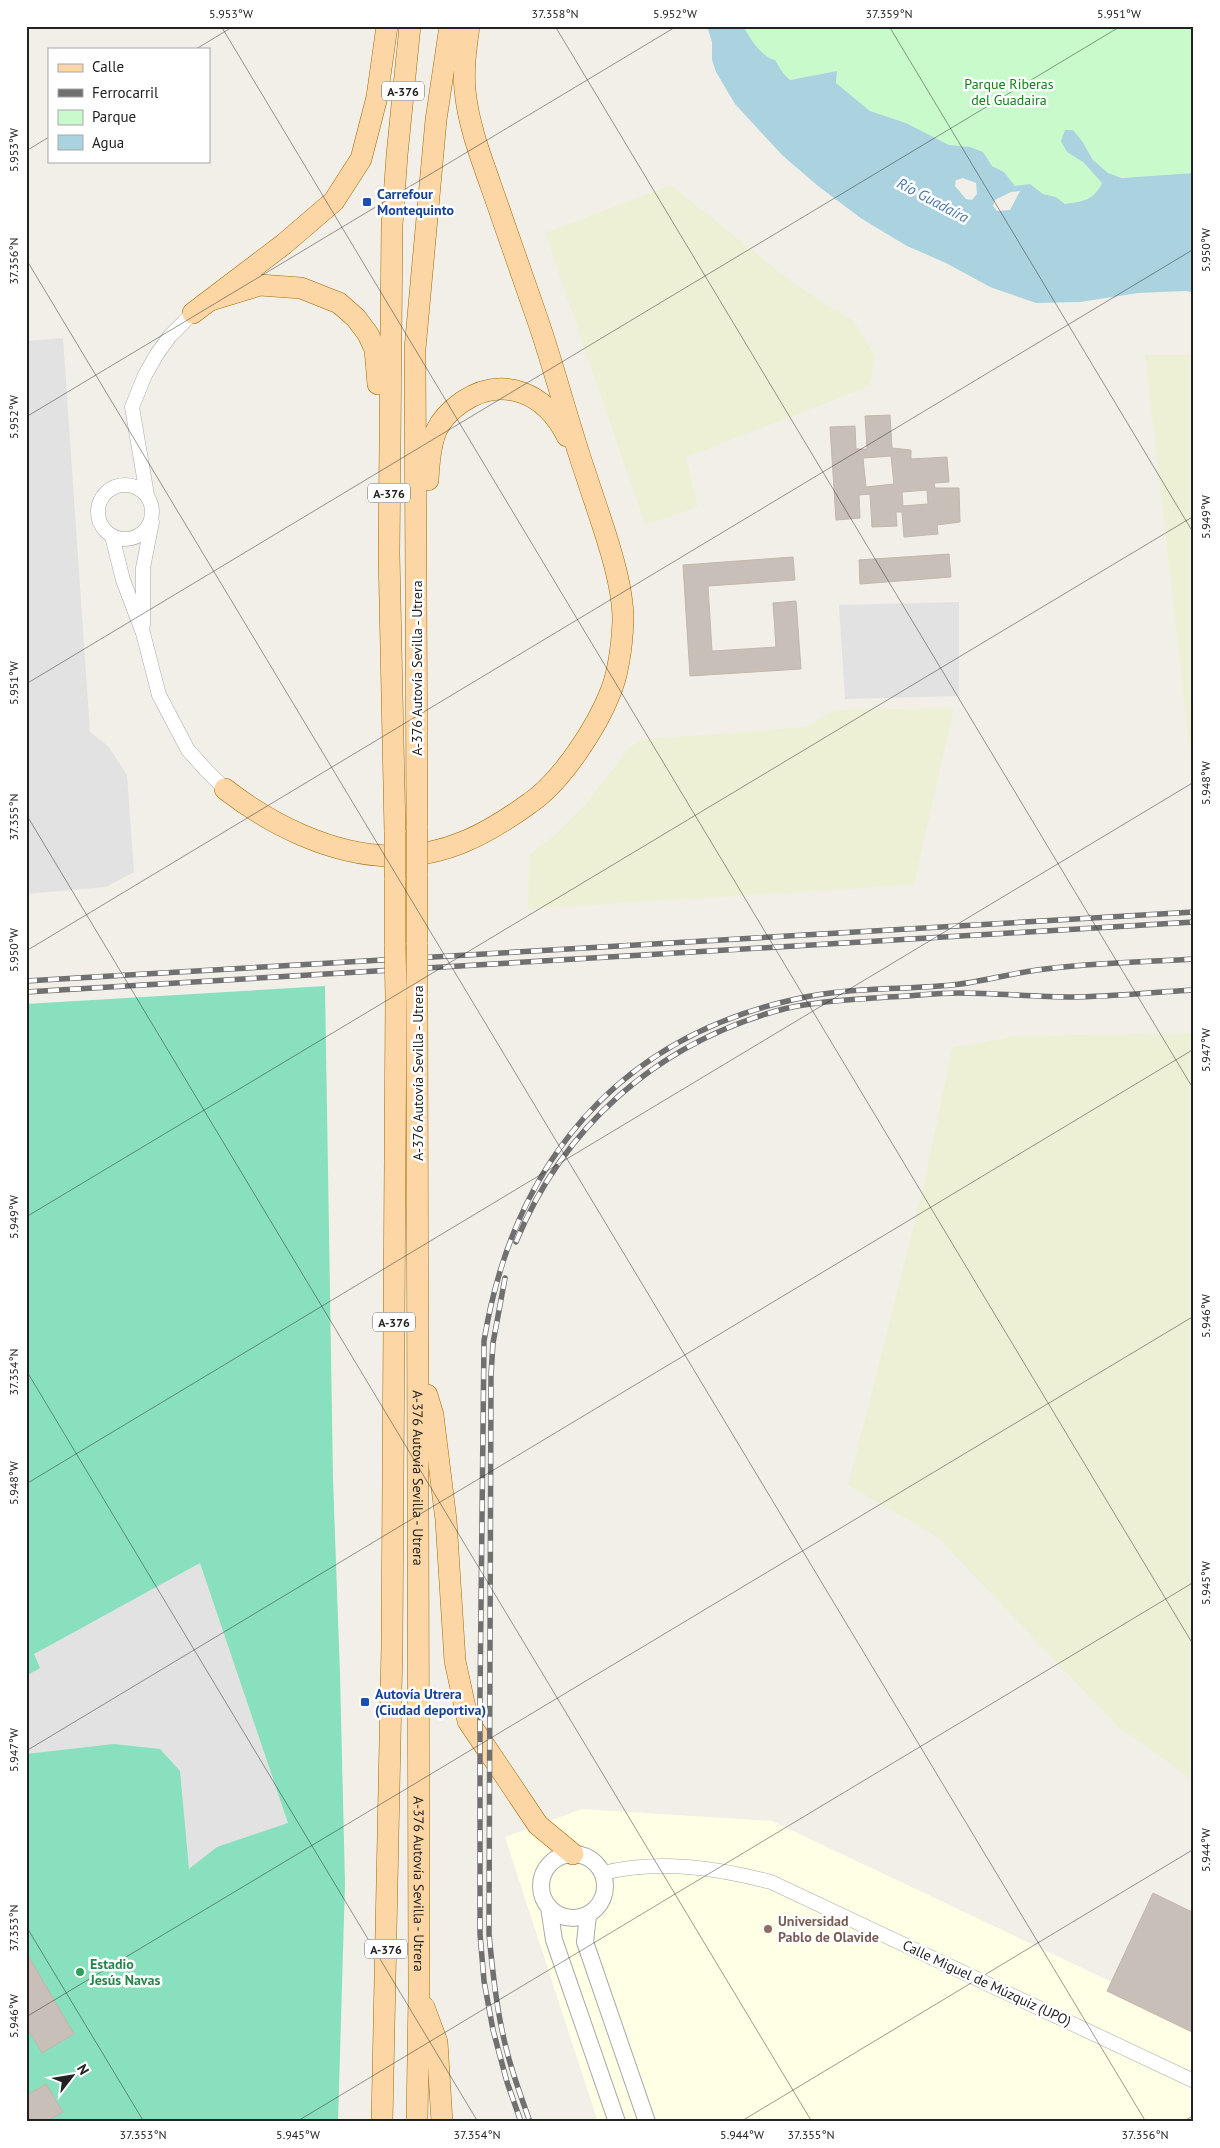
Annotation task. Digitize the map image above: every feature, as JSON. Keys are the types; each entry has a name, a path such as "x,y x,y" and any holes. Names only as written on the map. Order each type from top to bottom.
{"main road":[{"path":"193,313 334,201 361,159 377,97 387,26"},
{"path":"397,26 392,73 397,155"},
{"name":"A-376 Autovía Sevilla - Utrera","path":"382,2122 392,1646 396,998 395,832 389,554 392,225 410,26"},
{"name":"A-376 Autovía Sevilla - Utrera","path":"418,2122 419,1370 415,349 436,120 450,26"},
{"path":"225,789 248,806 291,830 338,846 383,856 410,856 447,849 493,827 541,796 558,779 596,723 612,689 618,662 623,621 621,596 608,544 538,322 475,139 465,90 464,61 468,26"},
{"path":"211,300 260,285 302,288 339,303 356,318 368,334 376,349 381,462 389,554"},
{"path":"417,615 425,571 429,458 437,430 454,408 482,392 497,390 527,394 555,415 584,470"},
{"path":"419,1370 433,1415 446,1520 455,1661 468,1721 538,1825 572,1854"},
{"path":"419,1995 436,2042 442,2122"}],"street":[{"path":"143,633 143,568 152,518 152,506 147,495 132,407 145,375 157,354 170,336 193,313"},
{"path":"147,495 135,486 118,485 105,493 98,508 100,524 112,536 124,540 137,537 147,529 152,518"},
{"path":"112,536 123,580 143,633 159,695 171,721 188,750 225,789"},
{"path":"617,2122 554,1940 549,1907 542,1892 542,1878 552,1862 561,1856 572,1854 588,1857 594,1861 603,1873 606,1883 603,1899 588,1915 585,1942 647,2122"},
{"name":"Calle Miguel de Múzquiz (UPO)","path":"603,1873 661,1866 691,1867 733,1872 771,1882 1194,2081"},
{"path":"549,1907 558,1915 570,1918 588,1915"}],"shaded area":[{"path":"671,185 797,286 854,321 875,356 870,386 686,457 698,507 645,525 545,233"},
{"path":"63,338 90,732 108,746 127,775 134,872 106,887 26,894 26,341"},
{"path":"1145,355 1194,355 1194,788"},
{"path":"959,602 959,696 845,699 839,605"},
{"path":"954,708 914,885 528,909 529,855 557,833 584,806 630,747 645,739 806,727 834,710"},
{"path":"1194,1033 1194,1781 1118,1727 936,1536 848,1485 922,1193 952,1048 1015,1036"},
{"path":"200,1563 288,1823 217,1847 189,1869 180,1771 160,1749 114,1744 26,1754 26,1676 40,1668 34,1654"},
{"name":"Universidad Pablo de Olavide","path":"582,1809 772,1821 1194,2021 1194,2122 598,2122 505,1837"}],"green space":[{"name":"Parque Riberas del Guadaira","path":"743,26 1194,26 1194,173 1150,177 1126,177 1109,174 1100,168 1082,141 1067,152 1083,162 1102,183 1091,197 1065,204 1056,197 1043,194 1030,184 1015,187 1004,172 992,166 983,152 970,147 949,145 906,123 870,111 836,83 837,71 790,80 775,60 765,55 756,47"},
{"path":"325,986 333,1479 345,1884 338,2122 26,2122 26,1004"}],"water":[{"name":"Río Guadaíra","path":"707,26 743,26 756,46 765,55 775,60 790,80 837,71 836,83 870,111 906,123 949,145 970,147 983,152 992,166 1004,172 1015,186 1030,184 1043,194 1056,197 1065,204 1091,197 1102,183 1083,162 1067,152 1061,141 1065,130 1073,130 1093,160 1108,173 1122,178 1194,173 1194,293 1187,291 1138,293 1080,302 1036,303 990,287 946,263 907,246 862,219 818,186 782,155 735,104 716,72 712,60 712,42","holes":["963,178 976,183 977,194 972,200 966,199 955,186 956,180","1020,191 1010,210 997,211 993,206 995,200 1011,192"]}],"building":[{"path":"890,415 892,448 911,450 911,459 947,457 949,482 934,483 935,488 959,488 960,522 937,525 938,534 904,537 902,512 896,512 897,526 872,527 870,494 859,495 860,518 836,520 830,427 855,426 856,449 867,449 865,416","holes":["891,456 894,484 866,487 863,458","927,490 928,504 903,506 902,492"]},
{"path":"949,554 951,577 860,584 859,560"},
{"path":"793,557 795,580 708,586 712,651 776,647 773,603 796,601 801,669 690,676 683,565"},
{"path":"1153,1893 1194,1913 1194,2033 1107,1991"},
{"path":"26,1952 74,2034 42,2053 26,2026"},
{"path":"46,2084 63,2112 46,2122 26,2122 26,2096"}],"railway":[{"path":"26,981 1194,912"},
{"path":"26,992 1194,922"},
{"path":"521,2122 507,2082 493,2030 484,1981 480,1934 480,1695 484,1341 498,1277 520,1218 548,1165 584,1118 626,1078 676,1044 732,1018 796,999 835,992 932,987 1056,968 1194,959"},
{"path":"516,1242 536,1200 560,1162 587,1127 619,1096 653,1069 691,1045 732,1026 776,1011 846,1000 950,993 1072,997 1194,990"},
{"path":"505,1278 493,1343 491,1375 489,1934 504,2042 530,2122"}],"place":[{"name":"Carrefour Montequinto","path":"367,202"},
{"name":"Autovía Utrera (Ciudad deportiva)","path":"365,1702"},
{"name":"Universidad Pablo de Olavide","path":"768,1929"},
{"name":"Estadio Jesús Navas","path":"80,1972"}]}
